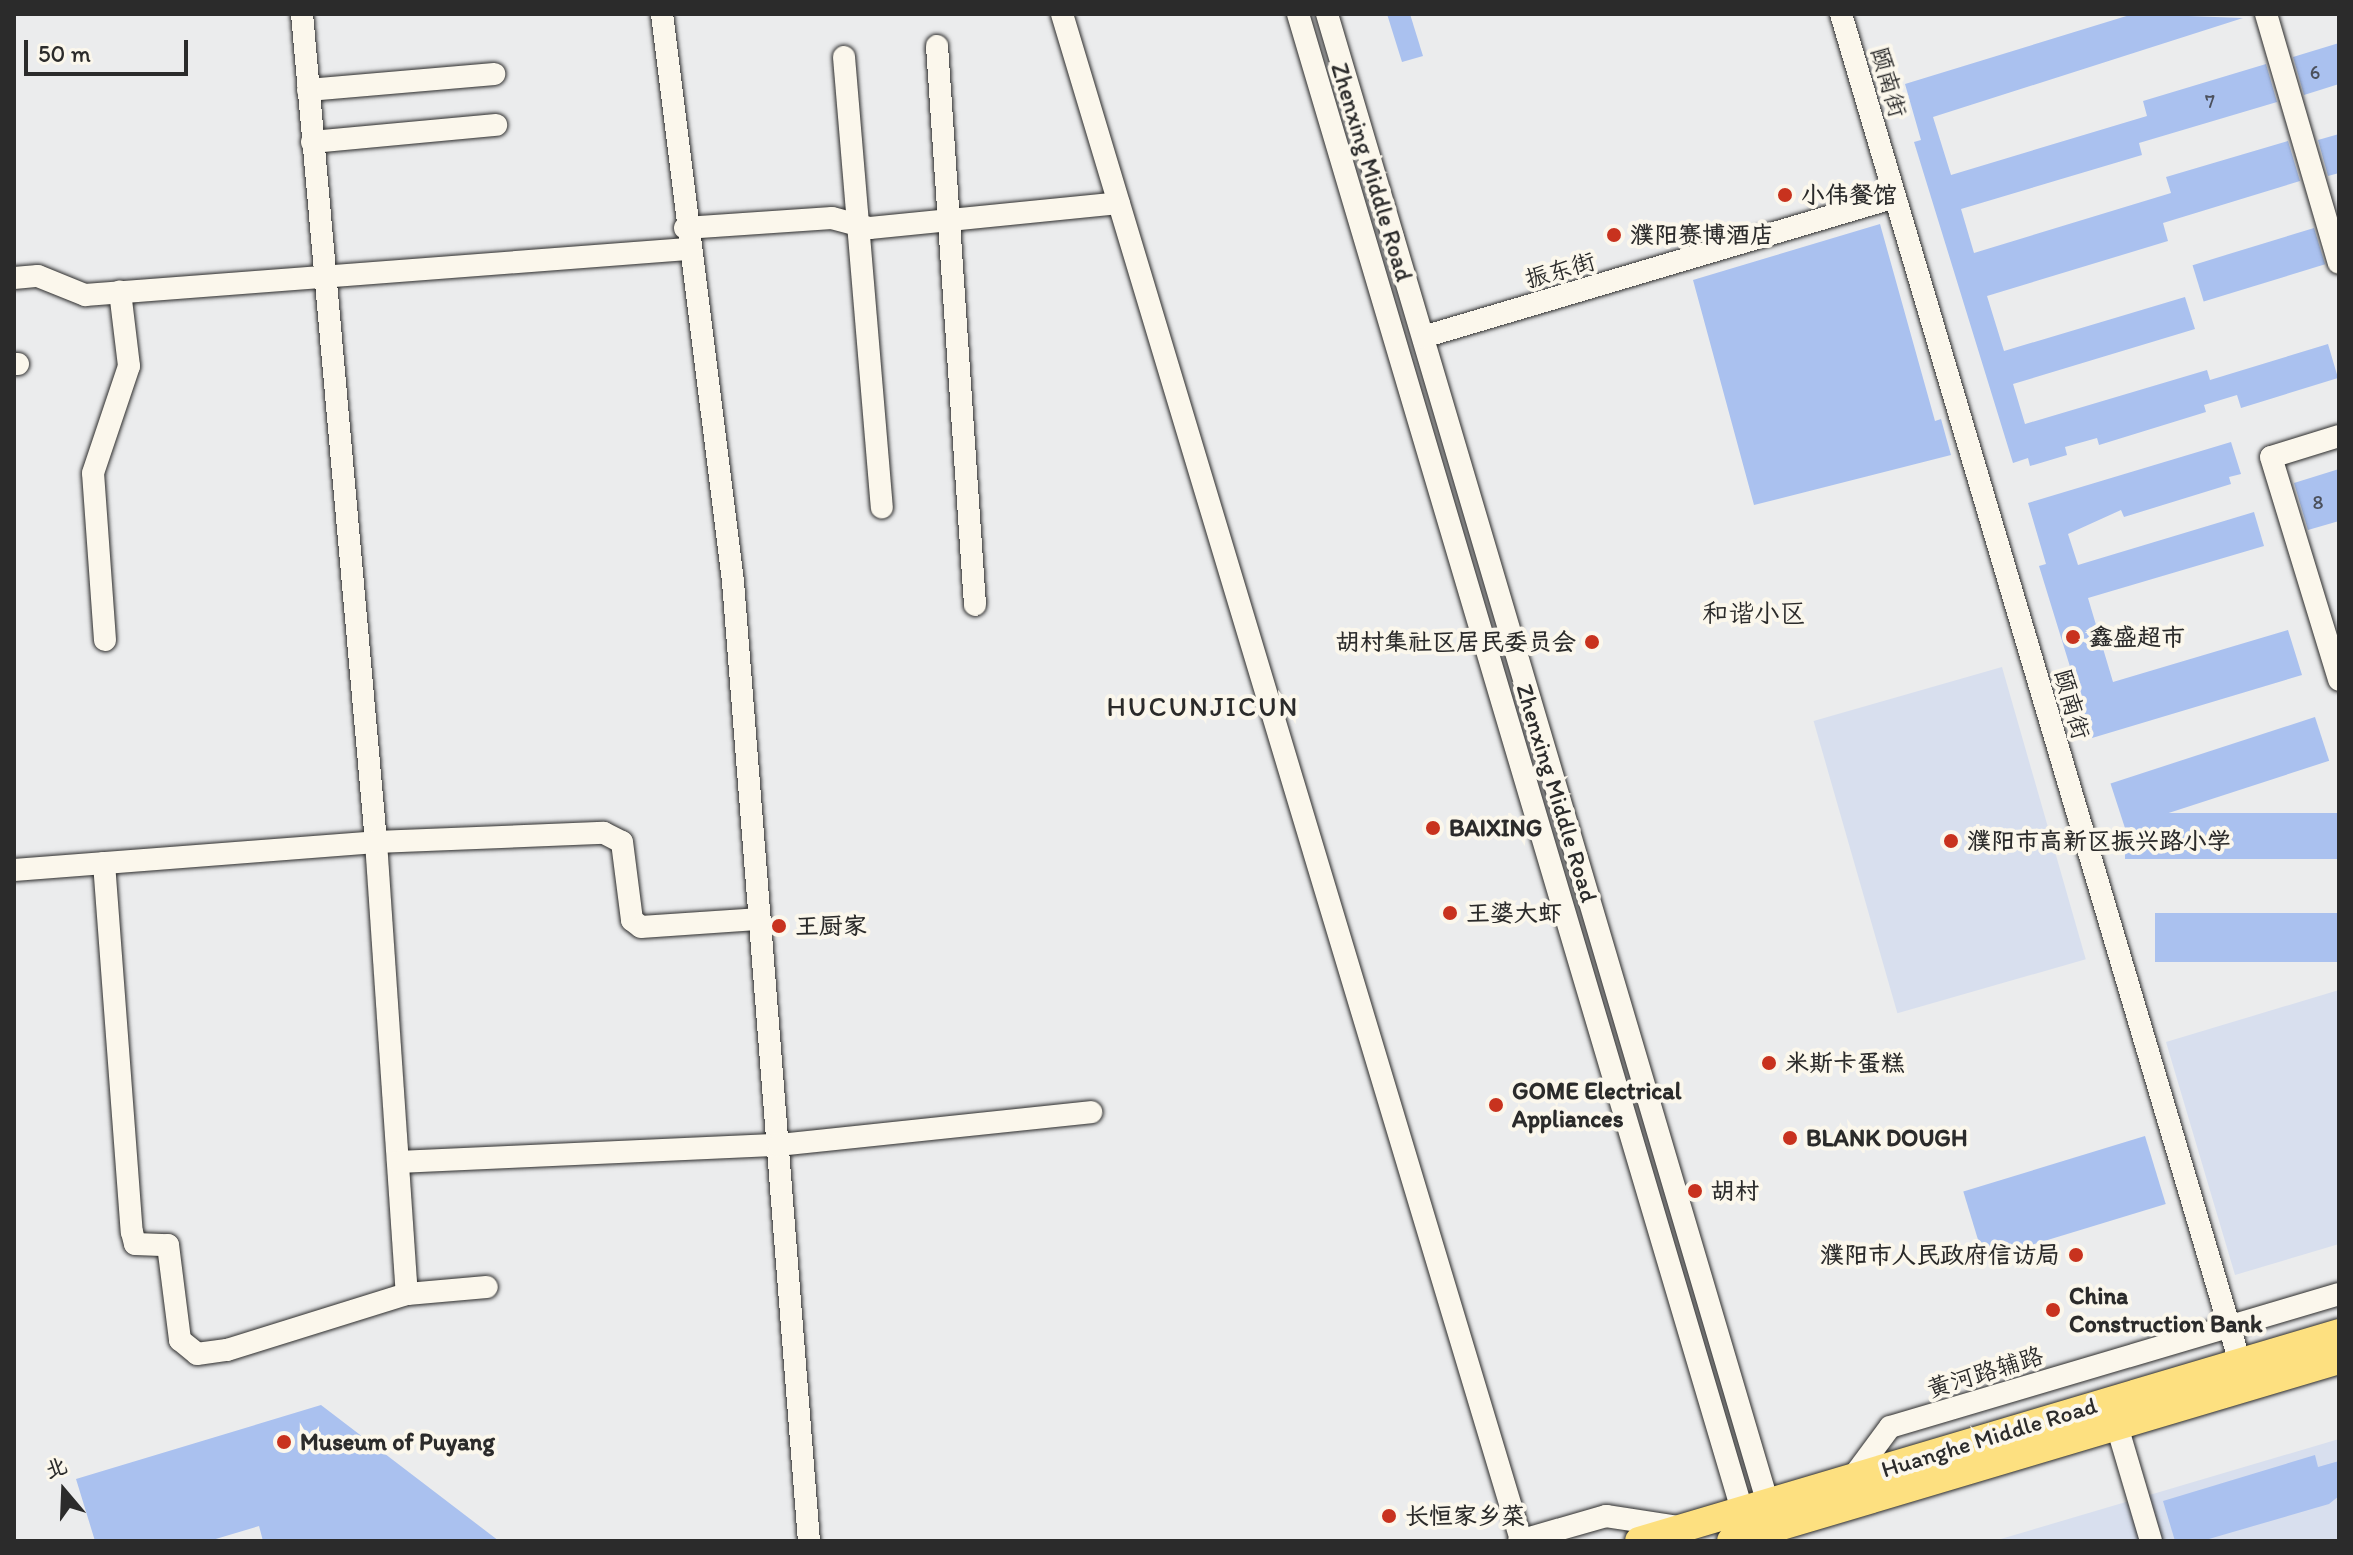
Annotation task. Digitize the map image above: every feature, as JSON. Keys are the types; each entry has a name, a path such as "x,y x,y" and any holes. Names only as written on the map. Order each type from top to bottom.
{"main road":[{"name":"Huanghe Middle Road","path":"1756,1529 1853,1477 2339,1333"},
{"name":"Huanghe Middle Road","path":"1639,1541 1684,1528 1756,1529 2339,1360"}],"street":[{"path":"302,14 376,842 407,1294"},
{"path":"662,14 686,238 729,551 809,1541"},
{"name":"Zhenxing Middle Road","path":"1298,14 1756,1529"},
{"name":"Zhenxing Middle Road","path":"1327,14 1423,337 1756,1529"},
{"name":"颐南街","path":"1841,14 2240,1363"},
{"path":"2266,14 2339,263"},
{"path":"1067,15 1119,203 1520,1541 1606,1516 1684,1528"},
{"path":"937,46 975,605"},
{"path":"844,57 882,507"},
{"path":"308,90 494,74"},
{"path":"312,142 496,125"},
{"name":"振东街","path":"1423,337 1895,197"},
{"path":"14,278 38,276 85,295 323,275 686,238 832,218 858,225 949,222 1119,203"},
{"path":"105,640 93,473 129,366 120,292"},
{"path":"2339,436 2271,457 2339,680"},
{"path":"14,870 376,842 604,833 622,842 632,920 641,927 757,919"},
{"path":"104,863 132,1232 135,1244 168,1245 180,1340 197,1354 227,1350 407,1294 487,1287"},
{"path":"398,1162 779,1145 1091,1112"},
{"name":"黄河路辅路","path":"1853,1477 1890,1427 2339,1294"},
{"path":"2117,1426 2151,1541"}],"shaded area":[{"name":"濮阳市高新区振兴路小学","path":"2002,667 2086,959 1897,1013 1814,721"},
{"path":"2339,990 2339,1244 2235,1275 2166,1042"},
{"path":"2339,1439 2339,1541 1994,1541"}],"building":[{"path":"1387,14 1410,14 1423,56 1402,62"},
{"path":"2133,14 2243,18 1933,117 1951,175 2147,116 2143,101 2266,64 2277,102 2139,143 2142,155 1961,209 1974,253 2171,193 2166,177 2288,141 2300,181 2163,223 2168,241 1987,296 2004,351 2185,297 2195,329 2013,384 2025,424 2207,370 2210,380 2328,344 2338,378 2241,408 2237,395 2204,405 2206,412 2099,445 2097,438 2065,447 2067,455 2030,466 2028,458 2013,463 1914,142 1921,140 1905,84"},
{"path":"2339,43 2339,84 2304,95 2293,57"},
{"path":"2339,134 2339,173 2328,176 2318,140"},
{"path":"1880,224 1935,421 1941,419 1951,455 1754,505 1693,280"},
{"path":"2314,228 2325,264 2204,301 2193,265"},
{"path":"2231,442 2241,474 2229,477 2231,484 2124,517 2121,510 2068,534 2078,565 2254,512 2264,546 2088,598 2113,682 2288,630 2302,675 2092,738 2039,566 2046,564 2028,503"},
{"path":"2339,469 2339,521 2308,530 2294,483"},
{"path":"2315,717 2329,761 2125,827 2111,783"},
{"path":"2125,813 2339,813 2339,859 2125,859"},
{"path":"2155,913 2339,913 2339,962 2155,962"},
{"path":"2145,1136 2166,1204 1984,1259 1963,1192"},
{"name":"Museum of Puyang","path":"321,1405 499,1541 263,1541 259,1526 209,1541 95,1541 76,1479"},
{"path":"2315,1455 2318,1467 2339,1461 2339,1496 2329,1504 2202,1541 2175,1541 2163,1501"}],"place":[{"name":"小伟餐馆","path":"1785,195"},
{"name":"濮阳赛博酒店","path":"1614,235"},
{"name":"鑫盛超市","path":"2073,637"},
{"name":"胡村集社区居民委员会","path":"1592,642"},
{"name":"BAIXING","path":"1433,828"},
{"name":"濮阳市高新区振兴路小学","path":"1951,841"},
{"name":"王婆大虾","path":"1450,913"},
{"name":"王厨家","path":"779,926"},
{"name":"米斯卡蛋糕","path":"1769,1063"},
{"name":"GOME Electrical Appliances","path":"1496,1105"},
{"name":"BLANK DOUGH","path":"1790,1138"},
{"name":"胡村","path":"1695,1191"},
{"name":"濮阳市人民政府信访局","path":"2076,1255"},
{"name":"China Construction Bank","path":"2053,1310"},
{"name":"Museum of Puyang","path":"284,1442"},
{"name":"长恒家乡菜","path":"1389,1516"}],"district":[{"name":"和谐小区","path":"1754,614"},
{"name":"HUCUNJICUN","path":"1203,706"}]}
